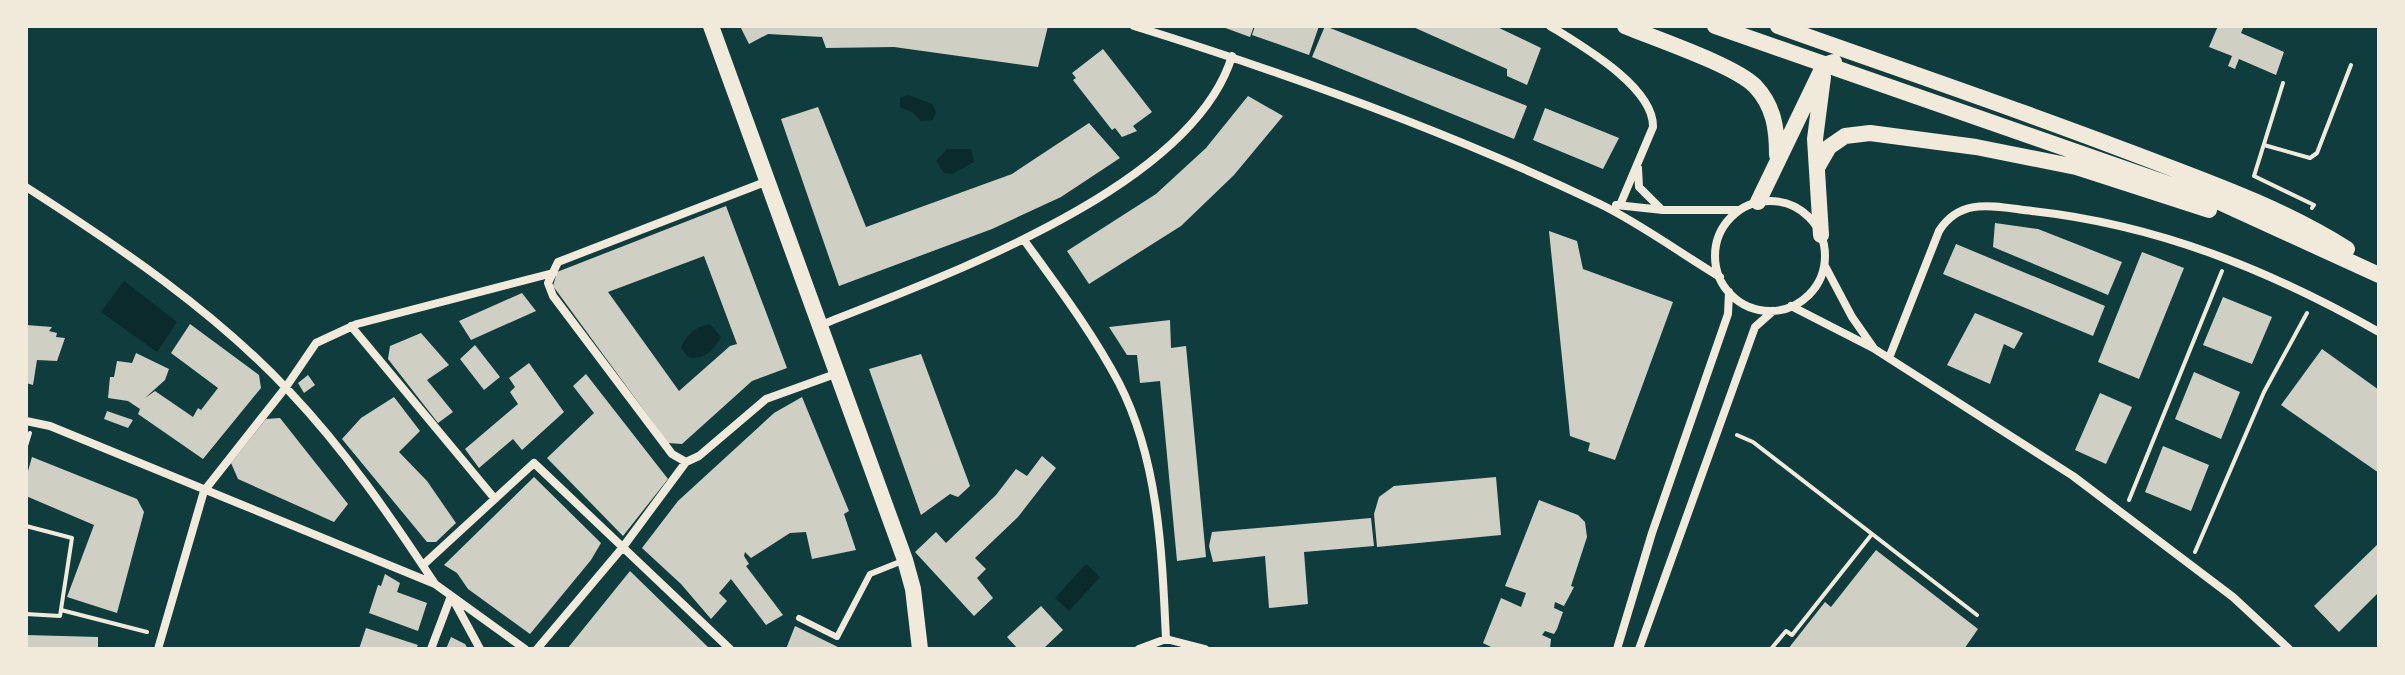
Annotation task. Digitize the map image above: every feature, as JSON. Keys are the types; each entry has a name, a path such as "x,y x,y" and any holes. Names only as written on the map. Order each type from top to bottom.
{"main road":[{"path":"711,26 765,182 839,372 905,560 913,589 920,649"},
{"path":"1625,26 1753,84 1768,103 1777,130 1777,161"},
{"path":"1715,26 2217,201 2379,272"},
{"path":"1744,26 1810,48 1824,65 1815,139 1821,235"},
{"path":"1778,26 1809,31 2220,186 2304,224 2379,272"},
{"path":"1758,202 1824,65 1839,60 1977,106 2018,109"},
{"path":"1818,166 1829,147 1845,136 1870,133 1976,147 2076,167 2318,245"}],"street":[{"path":"1134,26 1232,56 1392,115 1602,205 1720,277"},
{"path":"1550,26 1634,86 1649,103 1653,127 1620,205"},
{"path":"821,325 1024,240 1110,192 1157,156 1203,111 1226,77 1232,56"},
{"path":"1638,167 1639,187 1663,210"},
{"path":"686,462 672,454 553,296 548,283 558,262 765,182"},
{"path":"26,187 194,306 286,387 381,503 435,584"},
{"path":"1773,311 1749,306 1729,292 1720,277 1715,259 1717,240 1726,223 1739,210 1758,202 1789,203 1814,222 1821,235 1825,266 1852,317 1873,348"},
{"path":"1602,205 1663,210 1739,210"},
{"path":"1889,358 1939,231 1948,217 1964,207 1982,206 2084,217 2162,235 2228,256 2303,289 2379,332"},
{"path":"1024,240 1089,331 1120,386 1141,441 1162,545 1166,639"},
{"path":"1639,649 1755,327 1773,311 1791,306 1813,291 1825,266"},
{"path":"158,649 204,491 286,387 316,343 351,326 553,273"},
{"path":"1617,649 1647,547 1728,314 1729,292"},
{"path":"1791,306 1873,348 2073,476 2233,597 2289,649"},
{"path":"351,326 495,499"},
{"path":"537,649 623,547 686,462 699,456 766,399 839,372"},
{"path":"26,421 50,426 435,584 525,649"},
{"path":"423,565 534,463 730,649"},
{"path":"431,649 451,596"},
{"path":"451,596 480,649"},
{"path":"1139,649 1166,639 1205,649"}],"lane":[{"path":"799,618 837,637 870,574 905,560"}],"path":[{"path":"2264,145 2296,156 2310,158 2317,153 2351,65"},
{"path":"2283,83 2254,176 2314,205 2304,224"},
{"path":"2128,503 2222,271"},
{"path":"2195,552 2264,392 2307,313"},
{"path":"1737,435 1753,442 1977,615"},
{"path":"26,526 72,538 60,616 26,614"},
{"path":"1771,649 1786,631 1792,635 1872,534"},
{"path":"61,610 161,636"}],"water":[{"path":"908,95 932,104 936,112 933,120 921,121 912,112 900,107 900,98"},
{"path":"947,149 971,149 974,162 952,174 944,173 936,161"},
{"path":"124,281 177,322 157,352 101,312"},
{"path":"710,324 721,337 718,342 703,356 688,357 681,348 686,339 696,329"},
{"path":"1086,564 1100,577 1069,611 1055,598"}],"building":[{"path":"740,26 1048,26 1038,67 894,47 826,48 822,37 768,34 749,44"},
{"path":"1220,26 1254,26 1250,37"},
{"path":"1255,26 1319,26 1309,55 1252,35"},
{"path":"1325,26 1527,106 1514,139 1312,57"},
{"path":"1411,26 1495,26 1541,48 1527,85 1507,76 1507,69"},
{"path":"2218,26 2244,26 2241,33 2284,52 2276,75 2239,59 2235,69 2228,66 2232,56 2209,47"},
{"path":"1103,49 1152,112 1133,126 1137,131 1122,137 1115,128 1112,130 1073,80 1076,78 1072,73"},
{"path":"1248,96 1283,116 1234,175 1181,226 1089,284 1067,251 1156,194 1206,148"},
{"path":"818,107 866,227 1012,174 1089,123 1120,158 1061,197 992,229 839,286 781,119"},
{"path":"1545,108 1619,138 1603,169 1533,140"},
{"path":"726,206 787,368 752,381 682,444 668,443 553,286 557,272","holes":["704,256 737,344 730,346 679,391 608,292"]},
{"path":"1995,223 2038,229 2122,262 2108,295 1993,247"},
{"path":"1549,231 1577,241 1583,269 1673,302 1615,460 1588,451 1590,443 1570,436"},
{"path":"1956,244 2105,306 2093,336 1943,274"},
{"path":"2142,252 2184,268 2139,379 2098,362"},
{"path":"522,293 536,311 471,340 459,321"},
{"path":"2223,297 2272,317 2252,364 2203,345"},
{"path":"1975,313 2023,333 2014,349 2004,344 1990,384 1947,365"},
{"path":"1170,320 1171,348 1186,346 1206,557 1177,561 1160,381 1140,383 1137,355 1127,355 1109,327"},
{"path":"190,324 259,375 261,388 203,459 138,414 140,409 128,401 108,398 110,377 114,377 117,361 132,363 136,353 169,369 165,380 145,398 155,391 193,417 198,408 201,410 218,388 171,353"},
{"path":"26,325 52,327 49,331 57,333 56,337 65,338 57,361 37,360 33,385 26,383"},
{"path":"421,333 449,365 427,380 453,412 438,423 388,359 390,346"},
{"path":"475,345 500,377 484,390 460,359"},
{"path":"2322,349 2379,390 2379,473 2281,405"},
{"path":"921,354 970,486 958,497 950,494 921,515 869,369"},
{"path":"529,363 564,412 522,450 513,439 479,468 465,449 518,404 510,392 515,387 509,378"},
{"path":"2194,372 2240,392 2221,439 2175,419"},
{"path":"586,374 668,479 623,536 547,458 594,413 573,386"},
{"path":"308,375 315,385 304,393 298,383"},
{"path":"2100,393 2132,407 2106,464 2075,450"},
{"path":"394,397 420,431 399,452 427,481 456,523 436,542 427,542 342,439 361,418"},
{"path":"802,397 849,511 844,514 856,550 812,559 806,532 790,533 751,558 745,552 749,564 746,566 783,615 766,625 731,579 719,593 727,601 711,619 681,584 642,548 678,501 774,413"},
{"path":"107,411 133,420 128,428 104,419"},
{"path":"280,418 348,504 334,522 238,479 231,463 266,419"},
{"path":"2163,446 2209,465 2191,511 2145,492"},
{"path":"1042,456 1056,468 1018,517 975,558 986,569 977,578 993,598 974,616 915,552 936,532 946,543 996,495 1016,469 1027,476"},
{"path":"32,457 137,499 144,512 117,613 67,597 94,525 26,496 26,478"},
{"path":"534,477 601,543 591,560 530,634 468,589 457,573 444,565"},
{"path":"1496,477 1501,535 1377,547 1374,514 1379,497 1394,486"},
{"path":"1539,500 1578,515 1585,522 1587,537 1571,586 1574,587 1564,606 1555,602 1554,608 1563,612 1554,634 1545,631 1542,635 1551,639 1550,649 1495,649 1483,643 1501,598 1521,607 1526,593 1505,586"},
{"path":"1371,518 1374,546 1304,552 1308,604 1269,608 1265,556 1213,562 1209,546 1212,532"},
{"path":"2379,543 2379,592 2339,632 2314,606"},
{"path":"1876,550 1978,629 1964,649 1788,649 1825,602 1831,607"},
{"path":"630,571 710,649 567,649"},
{"path":"385,574 400,583 397,592 427,603 418,631 369,613"},
{"path":"1041,606 1063,630 1043,649 1018,649 1007,637"},
{"path":"795,626 842,649 786,649"},
{"path":"366,628 418,645 416,649 359,649"},
{"path":"26,635 98,637 98,649 26,649"},
{"path":"451,637 465,644 468,649 446,649"}]}
